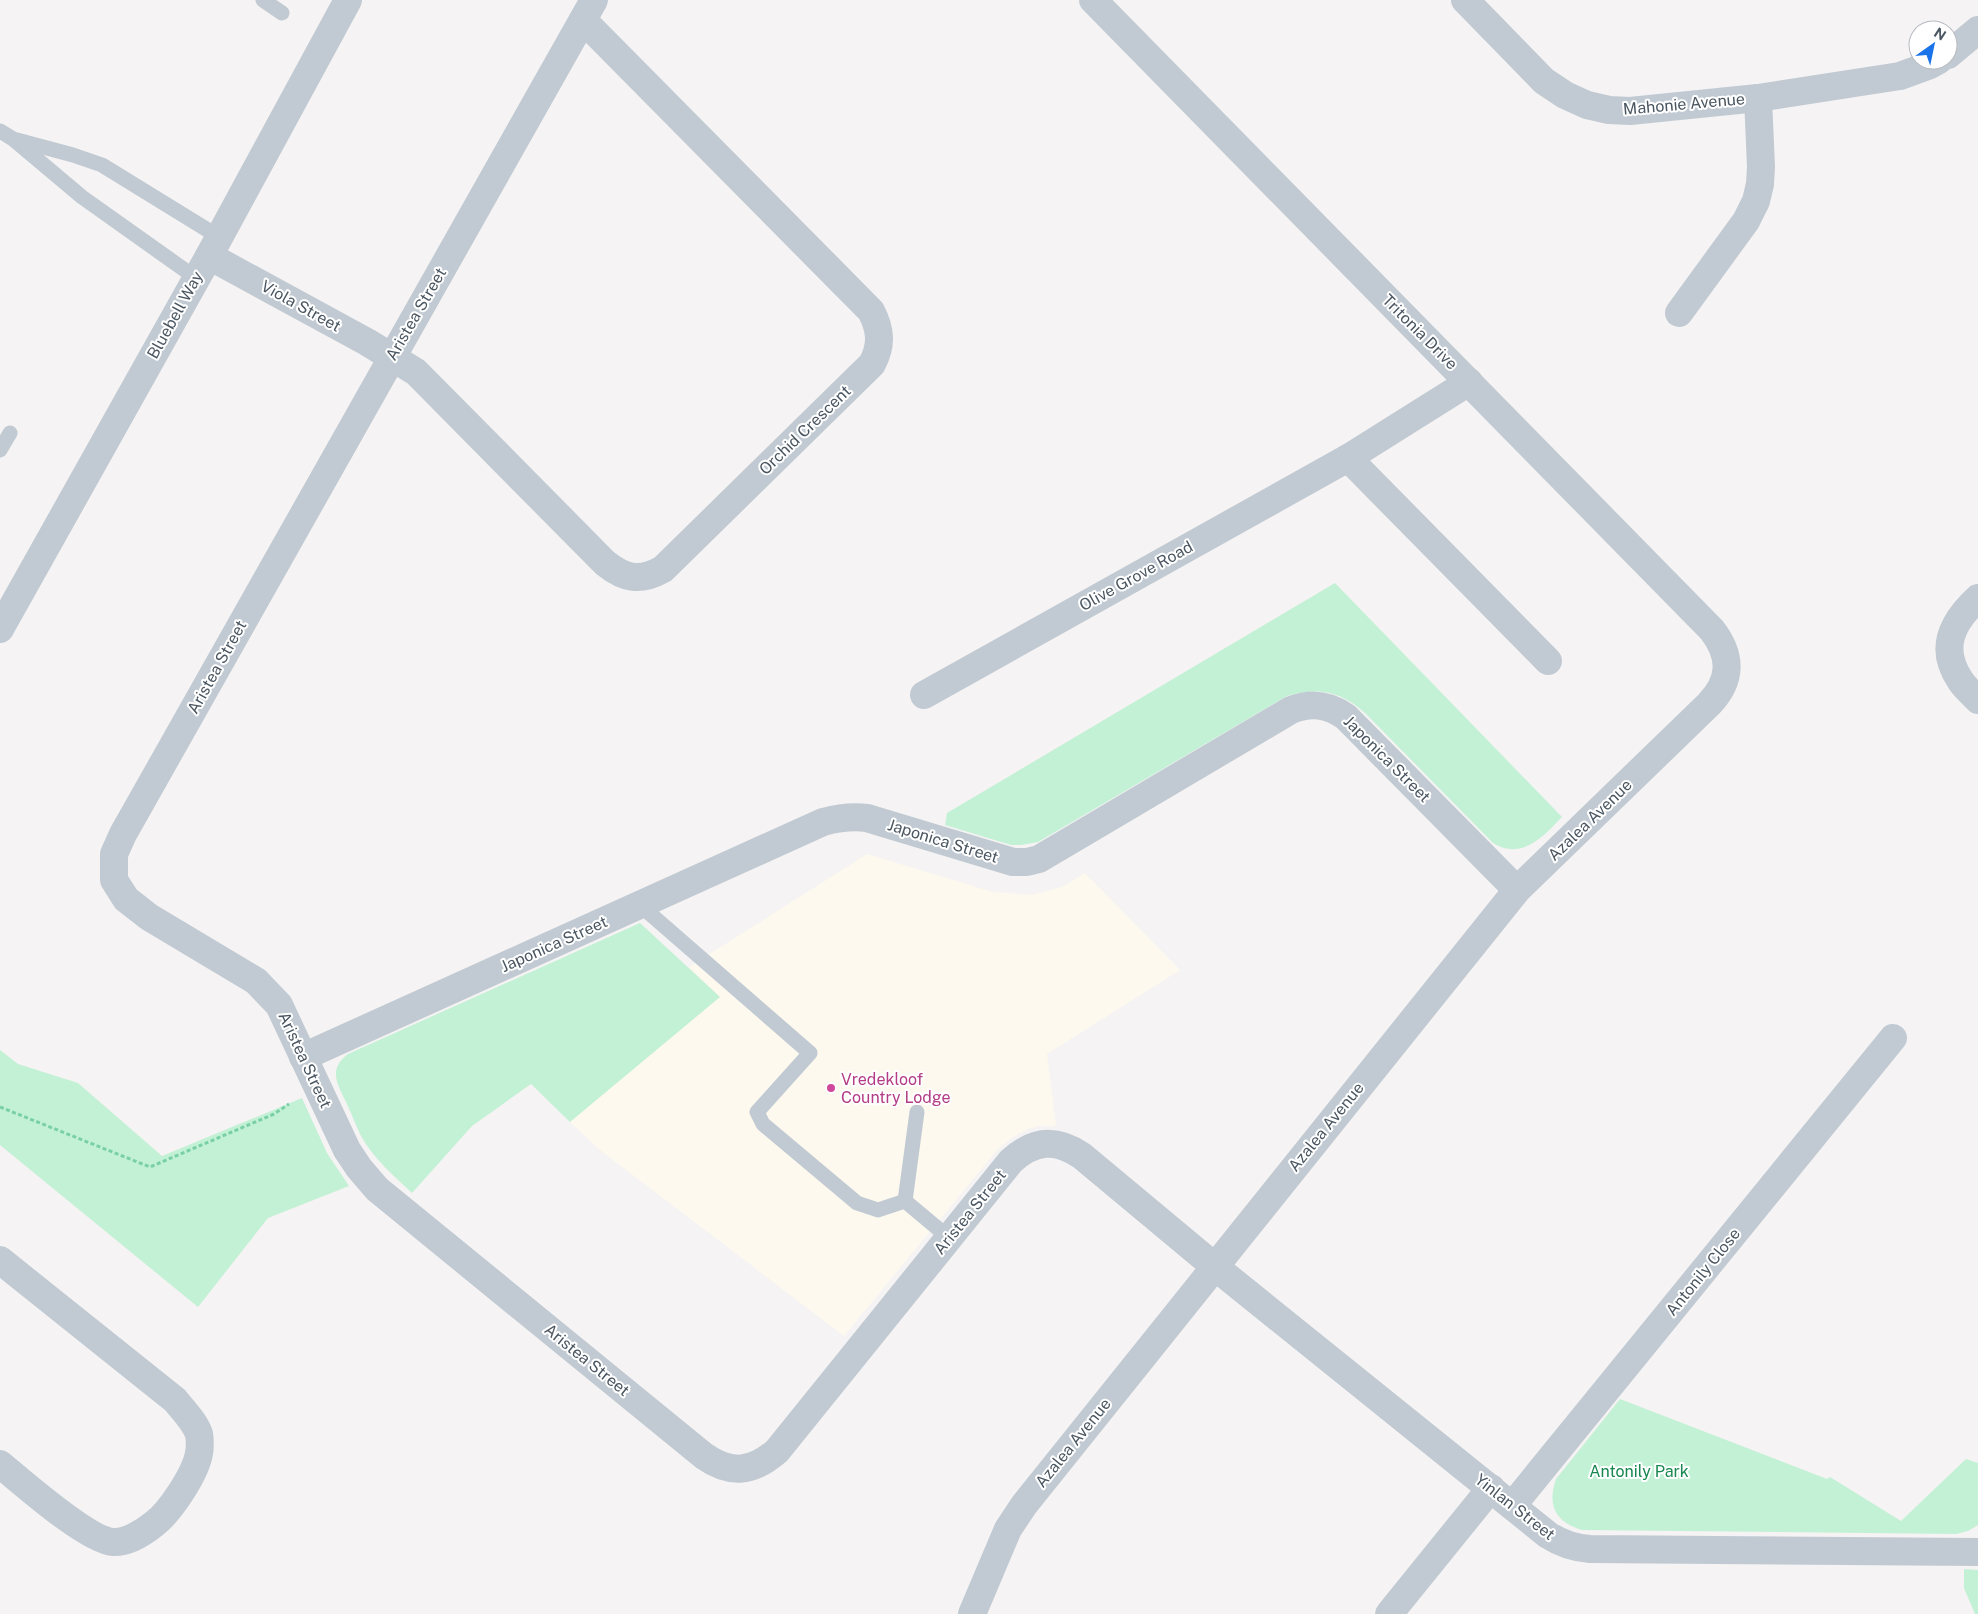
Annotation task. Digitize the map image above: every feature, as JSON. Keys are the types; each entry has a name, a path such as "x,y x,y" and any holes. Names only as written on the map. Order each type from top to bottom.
{"street":[{"name":"Bluebell Way","path":"0,629 208,257 348,0"},
{"name":"Tritonia Drive","path":"1093,0 1712,630 1725,651 1726,675"},
{"name":"Mahonie Avenue","path":"1465,0 1544,81 1565,95 1587,105 1609,110 1630,111 1758,98 1900,76 1916,70"},
{"name":"Aristea Street","path":"588,10 128,825 114,854 114,880 126,899 149,917 256,981 279,1004 347,1150 377,1189 704,1456 716,1464 729,1469 756,1466 767,1460 777,1450 1011,1161 1021,1152 1032,1146 1058,1144 1082,1156 1214,1266"},
{"name":"Orchid Crescent","path":"392,358 416,372 605,563 615,571 626,576 638,578 651,576 663,570 673,561 872,364 880,344 880,332 870,311 588,10"},
{"path":"1958,46 1978,30"},
{"path":"1679,313 1746,221 1756,201 1760,184 1758,98"},
{"name":"Viola Street","path":"208,257 367,342 392,358"},
{"name":"Olive Grove Road","path":"924,695 1348,458 1469,382"},
{"path":"1348,458 1548,661"},
{"path":"1978,598 1959,618 1953,629 1950,642 1950,656 1960,681 1978,700"},
{"name":"Azalea Avenue","path":"972,1614 1008,1529 1024,1505 1214,1266 1517,890 1709,704 1720,691 1726,675"},
{"name":"Japonica Street","path":"304,1058 823,822 854,816 867,818 1013,862 1027,862 1039,859 1291,710 1314,704 1336,710 1346,717 1517,890"},
{"name":"Antonily Close","path":"1512,1506 1893,1038"},
{"path":"0,1260 175,1400 189,1417 199,1434 200,1453 193,1471 183,1487 155,1524 132,1538 112,1542 90,1534 54,1508 0,1464"},
{"name":"Yinlan Street","path":"1214,1266 1512,1506 1555,1539 1576,1548 1978,1552"},
{"path":"1389,1614 1491,1488"}],"lane":[{"path":"263,0 282,13"},
{"path":"0,131 13,139 82,197 208,257"},
{"path":"13,139 102,165 208,257"},
{"path":"0,450 10,433"},
{"path":"640,905 810,1053 757,1112 763,1124 857,1203 878,1210 905,1201"},
{"path":"905,1201 917,1112"},
{"path":"905,1201 948,1238"}],"path":[{"path":"0,1107 150,1166 274,1114 317,1085"}],"shaded area":[{"name":"Vredekloof Country Lodge","path":"867,854 993,892 1031,895 1062,887 1085,873 1180,970 1047,1054 1056,1126 1040,1126 1028,1129 1011,1138 997,1150 844,1336 600,1150 570,1122 720,997 689,967"}],"green space":[{"path":"1335,583 1562,817 1548,832 1522,848 1503,848 1493,843 1365,713 1347,700 1329,693 1320,692 1299,693 1287,696 1038,842 1011,845 945,825 947,813"},
{"path":"640,923 720,997 570,1122 531,1084 472,1126 412,1193 378,1159 361,1136 336,1078 338,1066 342,1060 348,1054"},
{"path":"0,1050 18,1064 78,1083 162,1156 302,1098 327,1153 349,1186 268,1218 198,1307 0,1145"},
{"name":"Antonily Park","path":"1620,1399 1827,1479 1830,1477 1901,1521 1966,1459 1978,1463 1978,1525 1968,1531 1956,1534 1582,1530 1573,1527 1565,1522 1555,1511 1552,1497 1556,1479"},
{"path":"1964,1569 1978,1570 1978,1614 1975,1614 1964,1588"}],"place":[{"name":"Vredekloof Country Lodge","path":"831,1088"}]}
